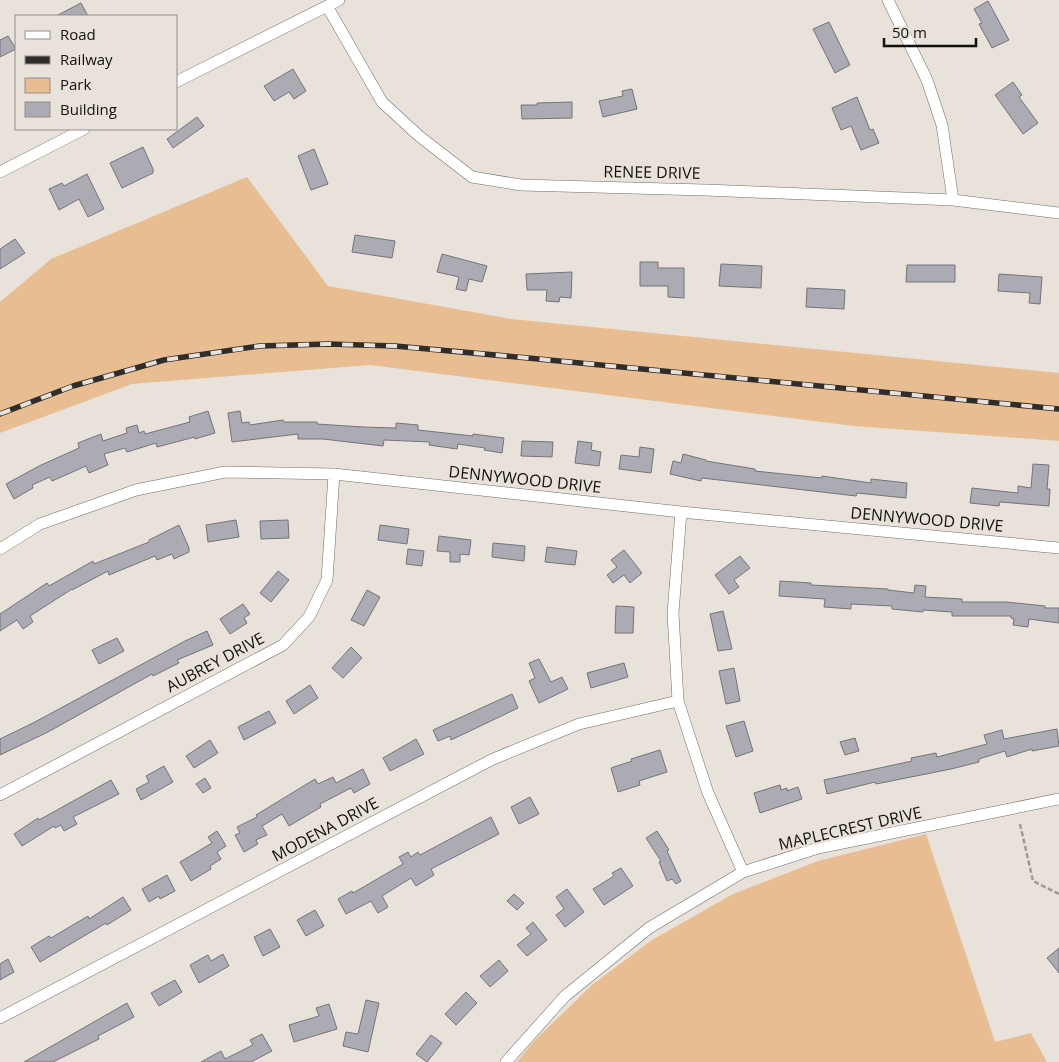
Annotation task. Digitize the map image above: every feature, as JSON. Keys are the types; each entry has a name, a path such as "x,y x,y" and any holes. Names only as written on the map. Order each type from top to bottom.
{"street":[{"path":"178,81 339,0"},
{"path":"888,0 927,80 942,125 953,200"},
{"name":"RENEE DRIVE","path":"327,6 382,102 418,136 472,177 521,185 953,200 1059,213"},
{"path":"0,172 82,130"},
{"name":"DENNYWOOD DRIVE","path":"0,549 40,524 136,490 225,472 334,474 681,512 1059,548"},
{"name":"AUBREY DRIVE","path":"0,795 283,645 309,617 326,580 334,474"},
{"path":"681,512 673,613 678,701 708,793 743,872"},
{"name":"MODENA DRIVE","path":"0,1018 492,759 579,724 678,701"},
{"name":"MAPLECREST DRIVE","path":"506,1062 565,996 649,928 743,872 818,848 1059,800"}],"path":[{"path":"1020,824 1033,881 1059,894"}],"green space":[{"path":"247,177 328,286 511,319 1059,373 1059,441 854,426 370,365 132,384 0,433 0,302 51,259"},
{"path":"926,834 995,1042 1031,1033 1047,1062 517,1062 534,1041 592,985 652,940 733,894 818,861"}],"building":[{"path":"988,1 1009,40 992,48 979,24 982,23 974,9"},
{"path":"81,3 87,15 58,15"},
{"path":"829,22 850,65 835,73 813,29"},
{"path":"8,36 15,50 0,57 0,40"},
{"path":"293,69 306,91 294,99 289,92 274,101 264,86"},
{"path":"1013,82 1022,95 1019,97 1038,123 1023,134 995,95"},
{"path":"632,89 637,109 603,117 599,101 623,96 622,91"},
{"path":"857,97 870,130 873,129 879,143 861,150 851,126 841,130 832,108"},
{"path":"572,102 572,118 522,119 521,105"},
{"path":"197,117 204,126 173,148 167,139"},
{"path":"143,147 153,173 122,188 110,163"},
{"path":"314,149 328,184 311,190 298,156"},
{"path":"87,174 104,209 88,217 79,199 59,210 49,189 62,183 64,186"},
{"path":"355,235 395,241 392,258 352,252"},
{"path":"15,239 25,253 0,269 0,249"},
{"path":"442,254 487,266 482,282 469,279 466,291 456,289 459,277 437,272"},
{"path":"640,262 658,262 658,268 684,268 684,298 668,297 668,286 640,286"},
{"path":"721,264 762,266 761,288 719,286"},
{"path":"907,265 955,265 955,282 906,282"},
{"path":"572,272 571,298 560,297 559,302 546,301 547,290 527,290 526,274"},
{"path":"999,274 1042,277 1040,304 1029,303 1030,293 998,291"},
{"path":"807,288 845,290 844,309 806,307"},
{"path":"208,411 215,433 157,447 156,443 127,452 125,448 104,454 108,465 89,473 86,466 52,481 50,477 32,485 33,488 14,499 6,484 39,466 79,448 78,443 101,434 103,441 127,433 126,428 137,425 139,433 144,431 145,434 190,422 189,417"},
{"path":"240,411 242,423 249,422 250,425 283,420 284,422 317,422 317,424 396,428 396,423 418,425 418,430 504,438 502,453 458,444 457,449 429,445 430,442 384,440 383,446 323,439 298,439 298,434 232,442 228,413"},
{"path":"522,441 553,442 552,457 521,456"},
{"path":"578,441 592,443 591,450 601,452 599,466 575,463"},
{"path":"640,447 654,449 651,473 619,469 621,455 639,457"},
{"path":"683,454 706,461 755,469 755,471 822,478 822,476 871,483 871,479 907,483 906,498 857,493 856,496 702,478 701,481 670,474 673,461 681,463"},
{"path":"1033,464 1049,465 1047,489 1050,489 1049,506 1000,502 999,506 970,503 972,488 1018,493 1018,486 1031,488"},
{"path":"236,520 239,537 208,542 206,525"},
{"path":"288,520 289,538 261,539 260,521"},
{"path":"179,525 189,552 174,559 172,554 157,560 155,556 109,575 108,571 72,589 30,616 33,622 23,629 17,620 0,631 0,614 47,583 49,586 93,561 94,564 149,542 149,540"},
{"path":"380,525 409,529 407,544 378,540"},
{"path":"439,536 471,540 469,555 460,554 460,562 450,562 450,552 437,551"},
{"path":"493,543 525,546 524,561 492,557"},
{"path":"547,547 577,551 575,565 545,562"},
{"path":"408,549 424,551 422,566 406,564"},
{"path":"624,550 642,573 630,583 624,575 613,583 607,575 617,567 611,560"},
{"path":"740,556 750,568 734,580 739,587 729,594 715,575"},
{"path":"278,571 289,580 271,602 260,593"},
{"path":"780,581 811,583 811,585 888,589 914,593 915,585 926,586 925,597 962,599 962,602 1006,602 1045,606 1045,608 1059,608 1059,623 1029,619 1028,627 1013,625 1014,619 1011,616 952,616 952,612 923,610 923,612 892,609 892,606 851,604 851,609 824,607 825,599 779,596"},
{"path":"367,590 380,597 364,626 351,620"},
{"path":"243,604 250,614 244,618 247,623 230,634 220,619"},
{"path":"616,606 634,607 633,633 615,633"},
{"path":"723,611 732,649 718,651 710,614"},
{"path":"207,631 213,645 177,660 179,663 153,676 152,674 48,732 0,755 0,739"},
{"path":"117,638 124,651 99,664 92,650"},
{"path":"351,647 362,658 343,678 332,668"},
{"path":"539,659 551,682 562,677 568,689 539,703 529,681 535,678 529,663"},
{"path":"624,663 628,677 591,688 587,673"},
{"path":"734,668 740,701 726,704 719,671"},
{"path":"310,685 318,698 294,714 286,701"},
{"path":"512,694 518,708 451,740 450,736 438,741 433,730"},
{"path":"269,711 276,723 244,740 238,727"},
{"path":"744,721 753,751 736,757 726,726"},
{"path":"1057,729 1059,746 1032,751 1032,749 1007,757 1005,751 979,759 979,762 951,769 876,784 875,782 827,794 824,780 912,761 911,758 936,753 937,757 987,744 984,735 1002,730 1004,739"},
{"path":"855,738 859,751 845,755 840,742"},
{"path":"416,739 424,754 390,771 383,758"},
{"path":"210,740 218,753 194,768 186,756"},
{"path":"660,750 667,772 639,781 640,785 618,792 611,768 632,761 631,759"},
{"path":"164,766 173,782 141,800 136,789 149,782 146,776"},
{"path":"363,769 370,784 354,793 351,788 320,804 321,807 289,826 282,814 262,826 267,835 256,840 258,844 244,852 235,835 240,833 237,827 257,817 256,815 315,779 318,784 333,777 336,783"},
{"path":"205,778 211,788 203,793 196,784"},
{"path":"111,780 119,794 73,817 77,824 64,831 61,825 55,828 54,826 22,846 14,834 38,818 39,820"},
{"path":"780,785 781,790 787,788 787,791 798,787 802,799 760,813 754,793"},
{"path":"530,797 539,814 519,824 511,807"},
{"path":"491,817 499,834 431,869 434,875 416,886 411,878 382,896 388,907 378,913 371,901 346,914 338,899 352,891 353,893 403,864 399,857 408,852 411,857 418,852 420,855"},
{"path":"217,831 226,846 217,852 221,859 210,866 211,869 191,881 180,862 212,843 208,837"},
{"path":"657,831 669,850 667,851 681,881 676,884 672,879 667,881 659,862 661,861 646,838"},
{"path":"621,868 633,886 604,905 593,889 614,876 612,873"},
{"path":"167,875 175,891 160,899 159,896 149,902 142,889"},
{"path":"567,889 584,912 565,927 556,915 564,909 556,897"},
{"path":"514,894 524,903 517,910 507,901"},
{"path":"123,897 131,910 40,962 31,947 49,936 51,938 88,916 89,919"},
{"path":"315,910 324,926 306,936 297,920"},
{"path":"533,922 547,940 527,956 517,945 531,934 526,928"},
{"path":"270,929 280,947 263,956 254,937"},
{"path":"1059,948 1059,973 1047,958"},
{"path":"223,954 229,966 199,983 190,965 208,955 211,961"},
{"path":"8,959 14,972 0,980 0,964"},
{"path":"499,960 508,971 490,987 480,976"},
{"path":"175,980 182,992 159,1006 151,993"},
{"path":"466,992 477,1003 456,1025 445,1014"},
{"path":"366,1000 379,1003 368,1052 343,1046 346,1032 358,1034"},
{"path":"127,1003 134,1017 98,1036 99,1039 53,1062 24,1062"},
{"path":"329,1004 337,1029 294,1042 289,1025 319,1016 316,1008"},
{"path":"262,1034 272,1051 251,1062 201,1062 221,1051 225,1059 253,1045 250,1040"},
{"path":"431,1035 442,1043 427,1062 416,1054"}],"railway":[{"path":"0,414 73,386 164,360 260,346 328,344 395,346 1059,409"}]}
